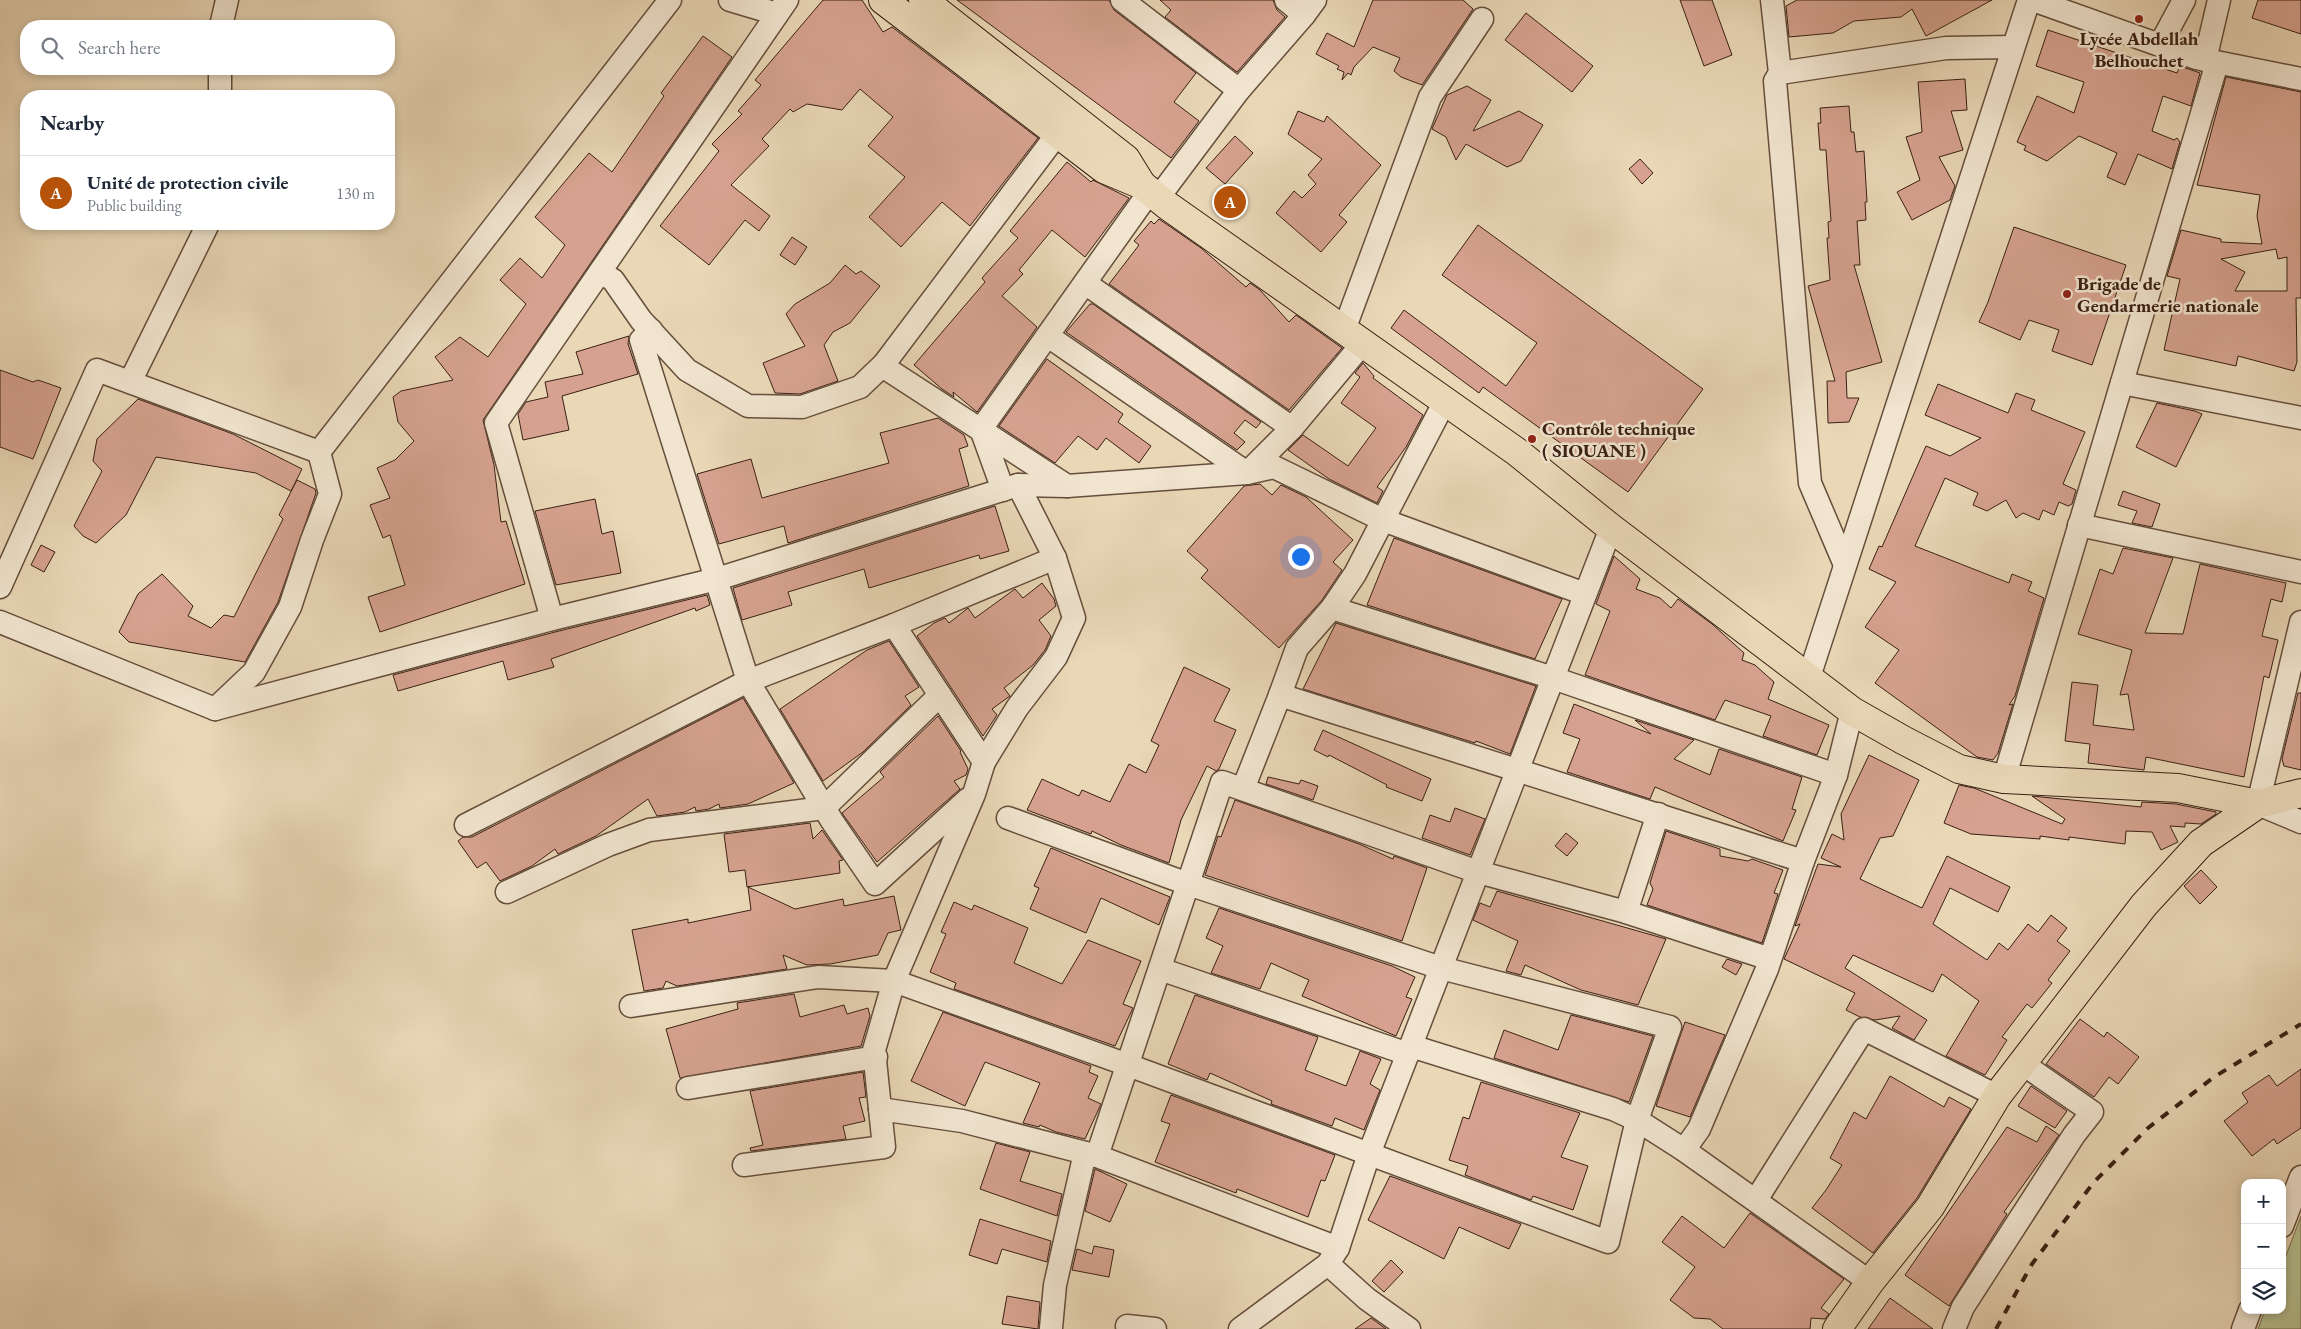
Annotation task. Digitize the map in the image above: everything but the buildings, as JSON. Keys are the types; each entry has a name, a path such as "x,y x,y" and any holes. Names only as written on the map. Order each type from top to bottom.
{"main road":[{"path":"883,0 1104,169 1150,191 1518,452 1610,528 1852,711 1958,769 2004,779 2178,788 2258,804"},
{"path":"923,0 1126,159 1150,191"},
{"path":"1836,1329 1870,1282 1930,1207 1997,1096 2144,904 2201,843 2258,804 2301,793"}],"street":[{"path":"222,20 227,0"},
{"path":"319,452 670,0"},
{"path":"552,619 496,423 782,7 730,0"},
{"path":"1122,0 1239,90"},
{"path":"981,429 1150,191 1310,7 1286,0"},
{"path":"1772,0 1780,73 1775,81 1810,483 1845,565"},
{"path":"1809,677 2029,0"},
{"path":"2034,0 2211,61 2301,79"},
{"path":"2160,45 2184,0"},
{"path":"2004,779 2122,383 2211,61 2219,0"},
{"path":"1247,473 1292,428 1354,337 1430,97 1482,18"},
{"path":"1780,73 1946,48 2013,47"},
{"path":"220,75 220,90"},
{"path":"600,272 613,280 650,330 687,370 748,406 802,407 860,387 884,364 1058,133"},
{"path":"130,382 205,230"},
{"path":"1085,283 1292,428"},
{"path":"650,330 641,340 748,681 824,808 876,884 974,794"},
{"path":"1048,336 1247,473"},
{"path":"884,364 890,370 1067,486"},
{"path":"0,587 97,370 319,452"},
{"path":"2122,383 2301,418"},
{"path":"1243,789 1297,648 1332,608 1355,574 1445,401"},
{"path":"744,1165 884,1147 874,1050 894,982 974,794 984,762 1017,708 1056,657 1074,618 1055,558 1011,487 981,429"},
{"path":"215,709 254,672 290,607 312,540 330,494 319,452"},
{"path":"0,622 215,709 552,619 717,580 1011,487 1067,486 1247,473 1274,467 1383,520 1585,594"},
{"path":"2079,526 2301,572"},
{"path":"1240,1329 1333,1256 1369,1154 1610,528"},
{"path":"466,825 748,681 1055,558"},
{"path":"1332,608 1552,678 1836,775"},
{"path":"2301,622 2258,804 2301,822"},
{"path":"894,624 984,762"},
{"path":"507,892 608,845 649,830 824,808 940,695"},
{"path":"1280,695 1803,861"},
{"path":"1684,1150 1699,1129 1770,959 1803,861 1836,775 1852,711"},
{"path":"1051,1328 1055,1285 1091,1154 1128,1064 1222,782 1478,872 1626,912 1770,959"},
{"path":"1626,912 1658,814"},
{"path":"631,1006 818,977 894,982 1128,1064 1608,1242 1637,1120 1670,1027 1441,968 1188,884 1008,818"},
{"path":"1160,969 1409,1050 1613,1109 1637,1120 1684,1150 1870,1282"},
{"path":"1756,1200 1864,1029 1997,1096"},
{"path":"688,1088 876,1056"},
{"path":"1954,1329 1963,1307 2074,1135 2092,1112 2023,1064"},
{"path":"880,1109 962,1121 1091,1154 1333,1256 1367,1299 1409,1329"},
{"path":"2283,1224 2301,1176"},
{"path":"2243,1329 2249,1314"},
{"path":"1127,1326 1155,1329"}],"green space":[{"path":"2301,1216 2301,1329 2258,1329 2264,1314 2286,1314 2286,1255"}],"railway":[{"path":"1996,1329 2032,1264 2094,1182 2148,1128 2214,1077 2301,1024"}],"place":[{"name":"Lycée Abdellah Belhouchet","path":"2139,19"},
{"name":"Unité de protection civile","path":"1230,202"},
{"name":"Brigade de Gendarmerie nationale","path":"2067,294"},
{"name":"Contrôle technique ( SIOUANE )","path":"1532,439"}]}
